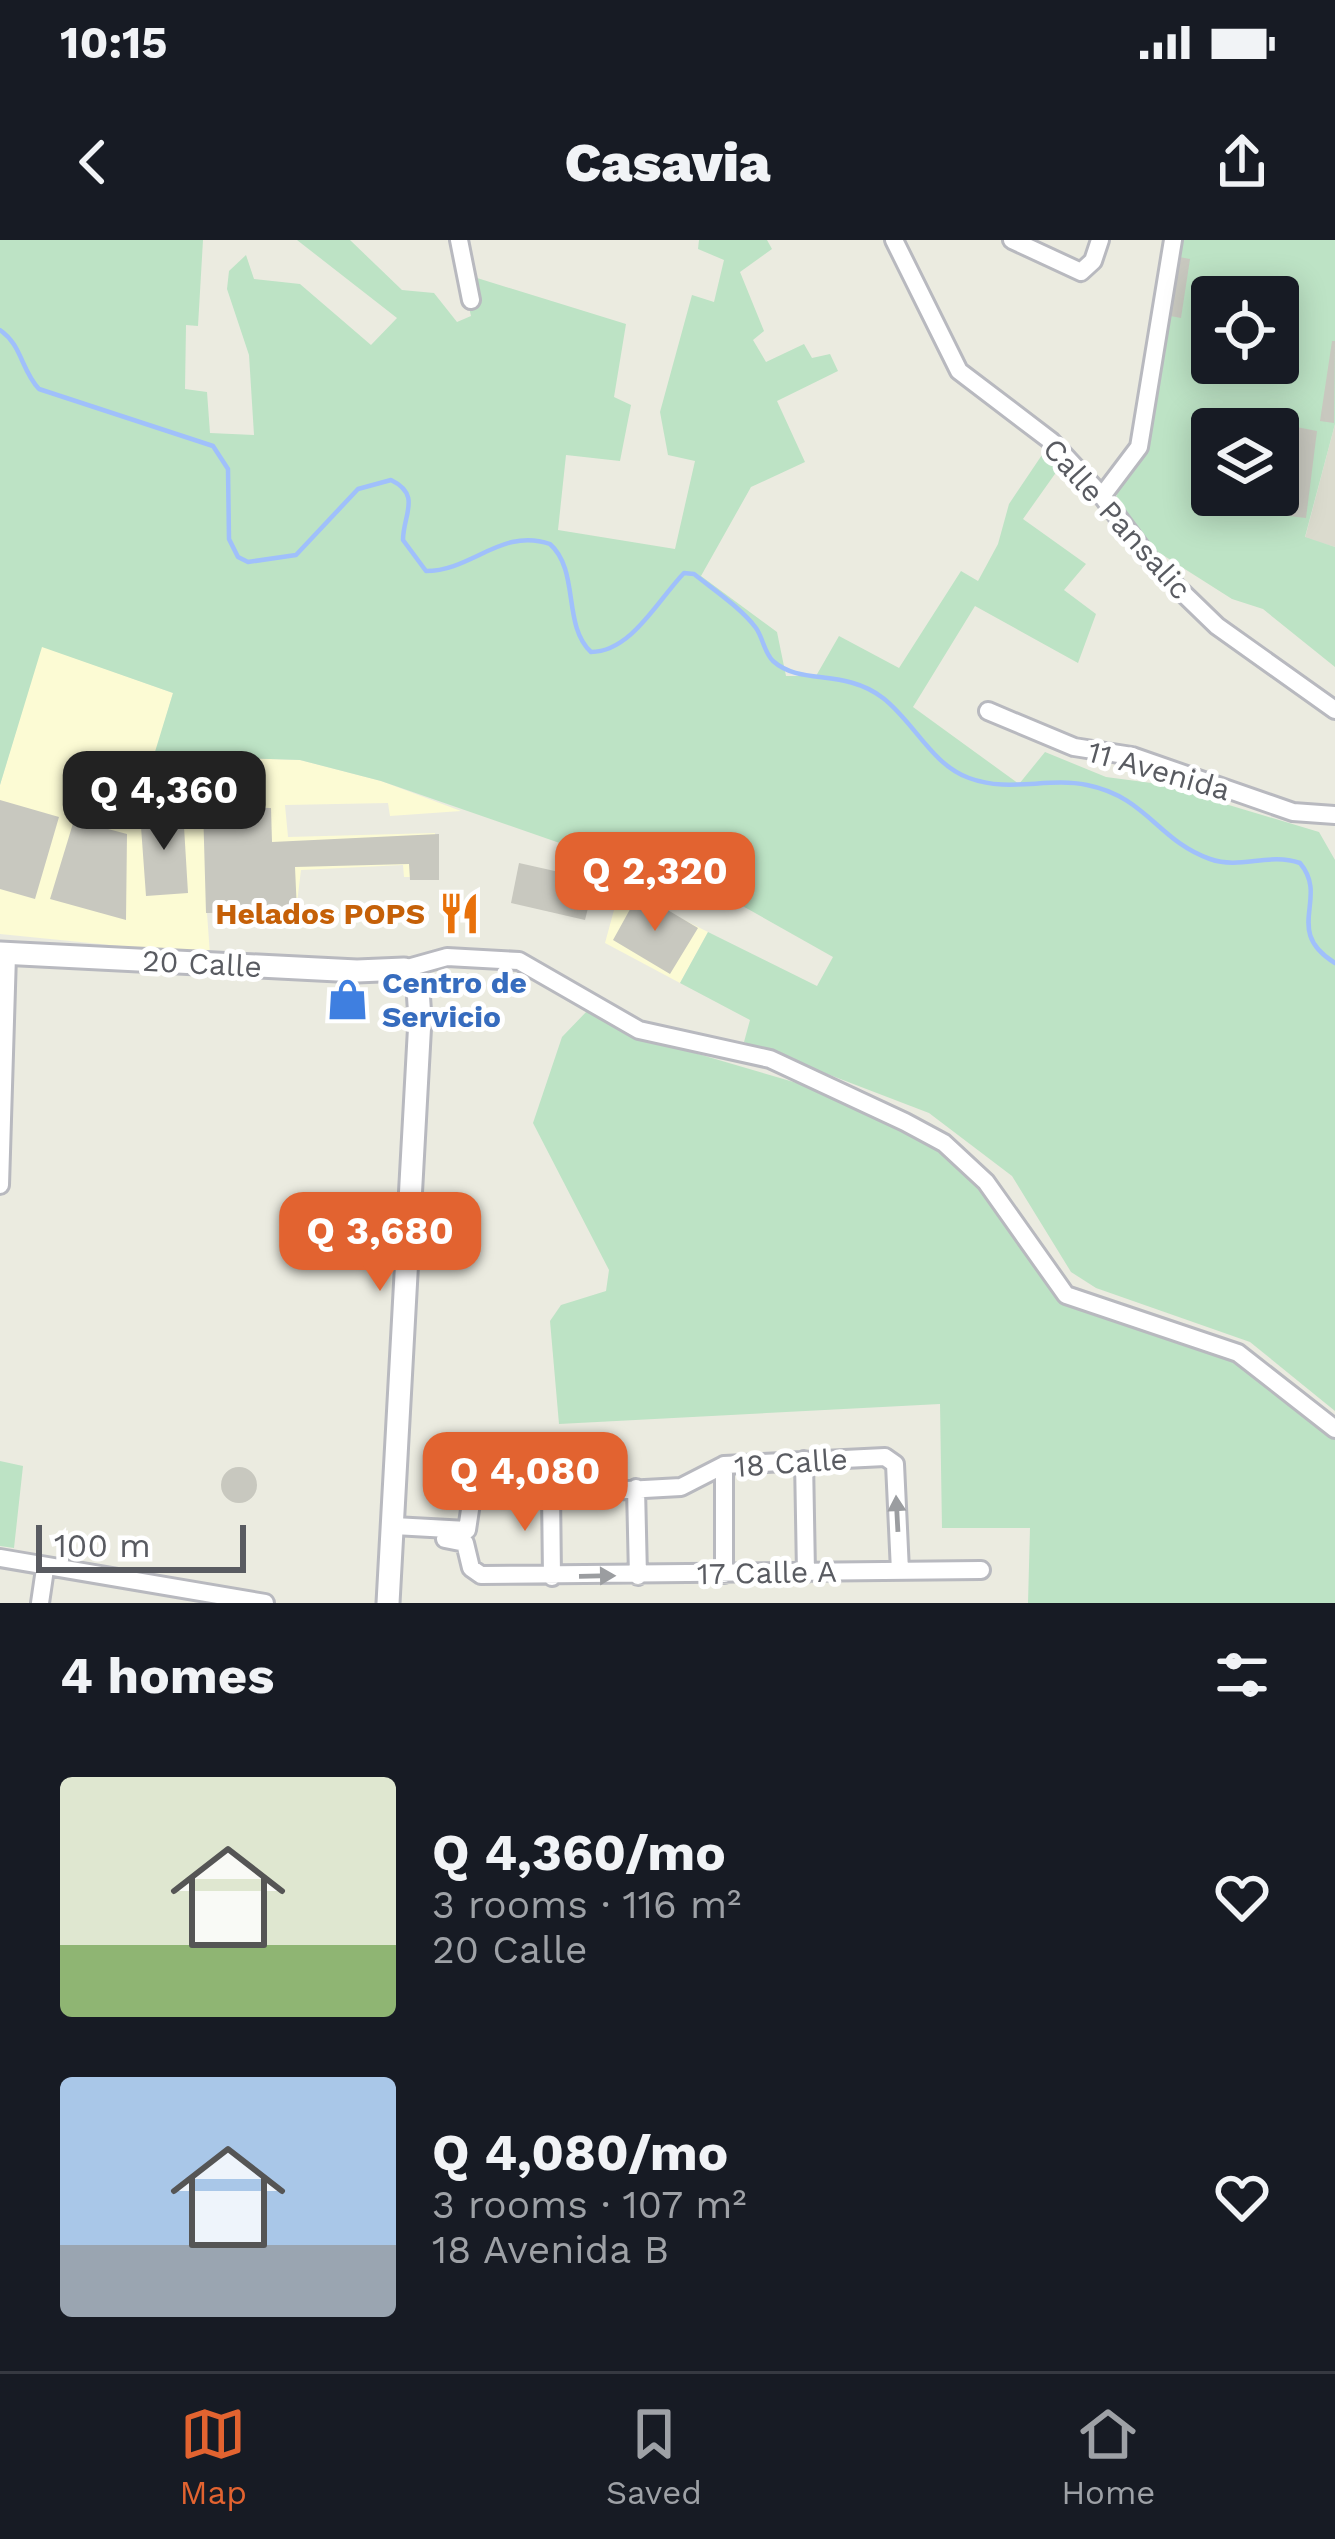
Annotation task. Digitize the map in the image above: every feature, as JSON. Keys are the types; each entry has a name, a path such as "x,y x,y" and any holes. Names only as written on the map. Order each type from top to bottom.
{"street":[{"path":"459,240 471,300"},
{"path":"1012,240 1081,272 1093,262 1100,240"},
{"path":"1102,496 1139,447 1173,240"},
{"name":"Calle Pansalic","path":"901,243 951,362 1051,441 1102,496 1153,564 1217,626 1335,710"},
{"name":"11 Avenida","path":"988,711 1074,747 1132,756 1293,812 1335,815"},
{"path":"0,1185 3,954"},
{"name":"20 Calle","path":"3,954 404,969"},
{"path":"388,1603 420,1019 418,988 404,969 447,957 519,961 639,1030 770,1059 905,1122 944,1143 986,1182 1066,1295 1238,1352 1335,1429"},
{"name":"18 Calle","path":"480,1498 550,1490 690,1485 724,1465 892,1458 900,1571"},
{"path":"804,1460 806,1573"},
{"path":"724,1465 724,1574"},
{"path":"636,1489 638,1576"},
{"path":"550,1490 552,1577"},
{"path":"394,1531 467,1530 471,1503 480,1498 481,1575"},
{"path":"394,1531 465,1543 470,1568 481,1575"},
{"path":"0,1558 182,1597 265,1603"},
{"path":"40,1603 45,1569"},
{"name":"17 Calle A","path":"481,1575 981,1570"}],"shaded area":[{"path":"0,240 203,240 198,326 186,325 185,389 207,392 210,433 254,435 249,355 227,289 229,271 246,255 254,279 300,284 371,345 397,318 297,240 350,240 402,290 434,293 457,322 471,316 461,273 626,324 614,397 631,405 620,461 566,455 558,530 675,549 695,461 668,455 660,412 692,295 714,302 724,260 698,249 699,240 767,240 772,249 740,272 764,331 753,340 766,362 804,344 812,358 830,354 838,371 777,401 805,462 751,487 701,576 777,632 786,676 816,676 839,636 899,668 961,571 978,581 998,544 1009,504 1050,443 1062,464 1023,519 1086,564 1064,590 1096,614 1078,663 975,606 913,707 1019,784 1045,752 1106,777 1159,784 1319,832 1335,860 1335,1411 1250,1342 1096,1288 1071,1272 1012,1176 929,1113 744,1042 750,1020 680,983 708,932 817,986 833,957 707,886 594,855 381,781 300,760 154,755 173,693 42,647 0,785"},
{"path":"1170,240 1335,240 1335,424 1305,537 1335,547 1335,667 1263,609 1232,599 1147,545 1116,497 1134,449"},
{"path":"1335,424 1335,547 1305,538"},
{"path":"41,646 173,693 155,755 300,760 381,781 461,811 390,816 388,803 285,805 288,837 435,833 436,877 404,877 403,865 301,870 296,911 207,913 210,955 0,934 0,785"},
{"path":"620,888 708,932 680,983 605,943"},
{"path":"588,1010 623,1032 862,1102 950,1147 1009,1200 1049,1276 1086,1309 1226,1354 1335,1432 1335,1603 1028,1603 1030,1528 942,1528 940,1404 559,1424 550,1321 561,1305 606,1291 609,1270 533,1123 562,1037"},
{"path":"0,1461 23,1466 14,1548 0,1546"}],"building":[{"path":"1174,256 1190,259 1181,318 1165,315"},
{"path":"1335,341 1334,423 1320,421"},
{"path":"1299,427 1317,431 1306,518 1289,516 1299,516"},
{"path":"0,800 59,817 35,899 0,889"},
{"path":"203,806 271,808 272,842 439,834 439,880 410,880 409,864 295,867 297,912 206,913"},
{"path":"183,810 188,893 146,896 140,813"},
{"path":"74,820 127,834 126,920 50,899"},
{"path":"519,863 595,880 585,920 511,903"},
{"path":"639,893 698,928 670,974 613,940"},
{"path":"239,1467 252,1472 257,1485 252,1498 239,1503 226,1498 221,1485 226,1472"}],"waterway":[{"path":"0,330 13,343 39,389 213,446 228,469 229,539 238,557 248,562 296,555 358,489 391,480 408,499 403,540 426,571 517,541 550,544 565,568 577,628 591,652 605,650 631,634 684,573 694,574 750,621 773,661 797,673 853,683 883,698 956,772 999,784 1087,785 1124,799 1177,842 1210,859 1300,863 1311,889 1311,939 1335,963"}],"place":[{"name":"Helados POPS","path":"459,914"},
{"name":"Centro de Servicio","path":"348,1000"}]}
